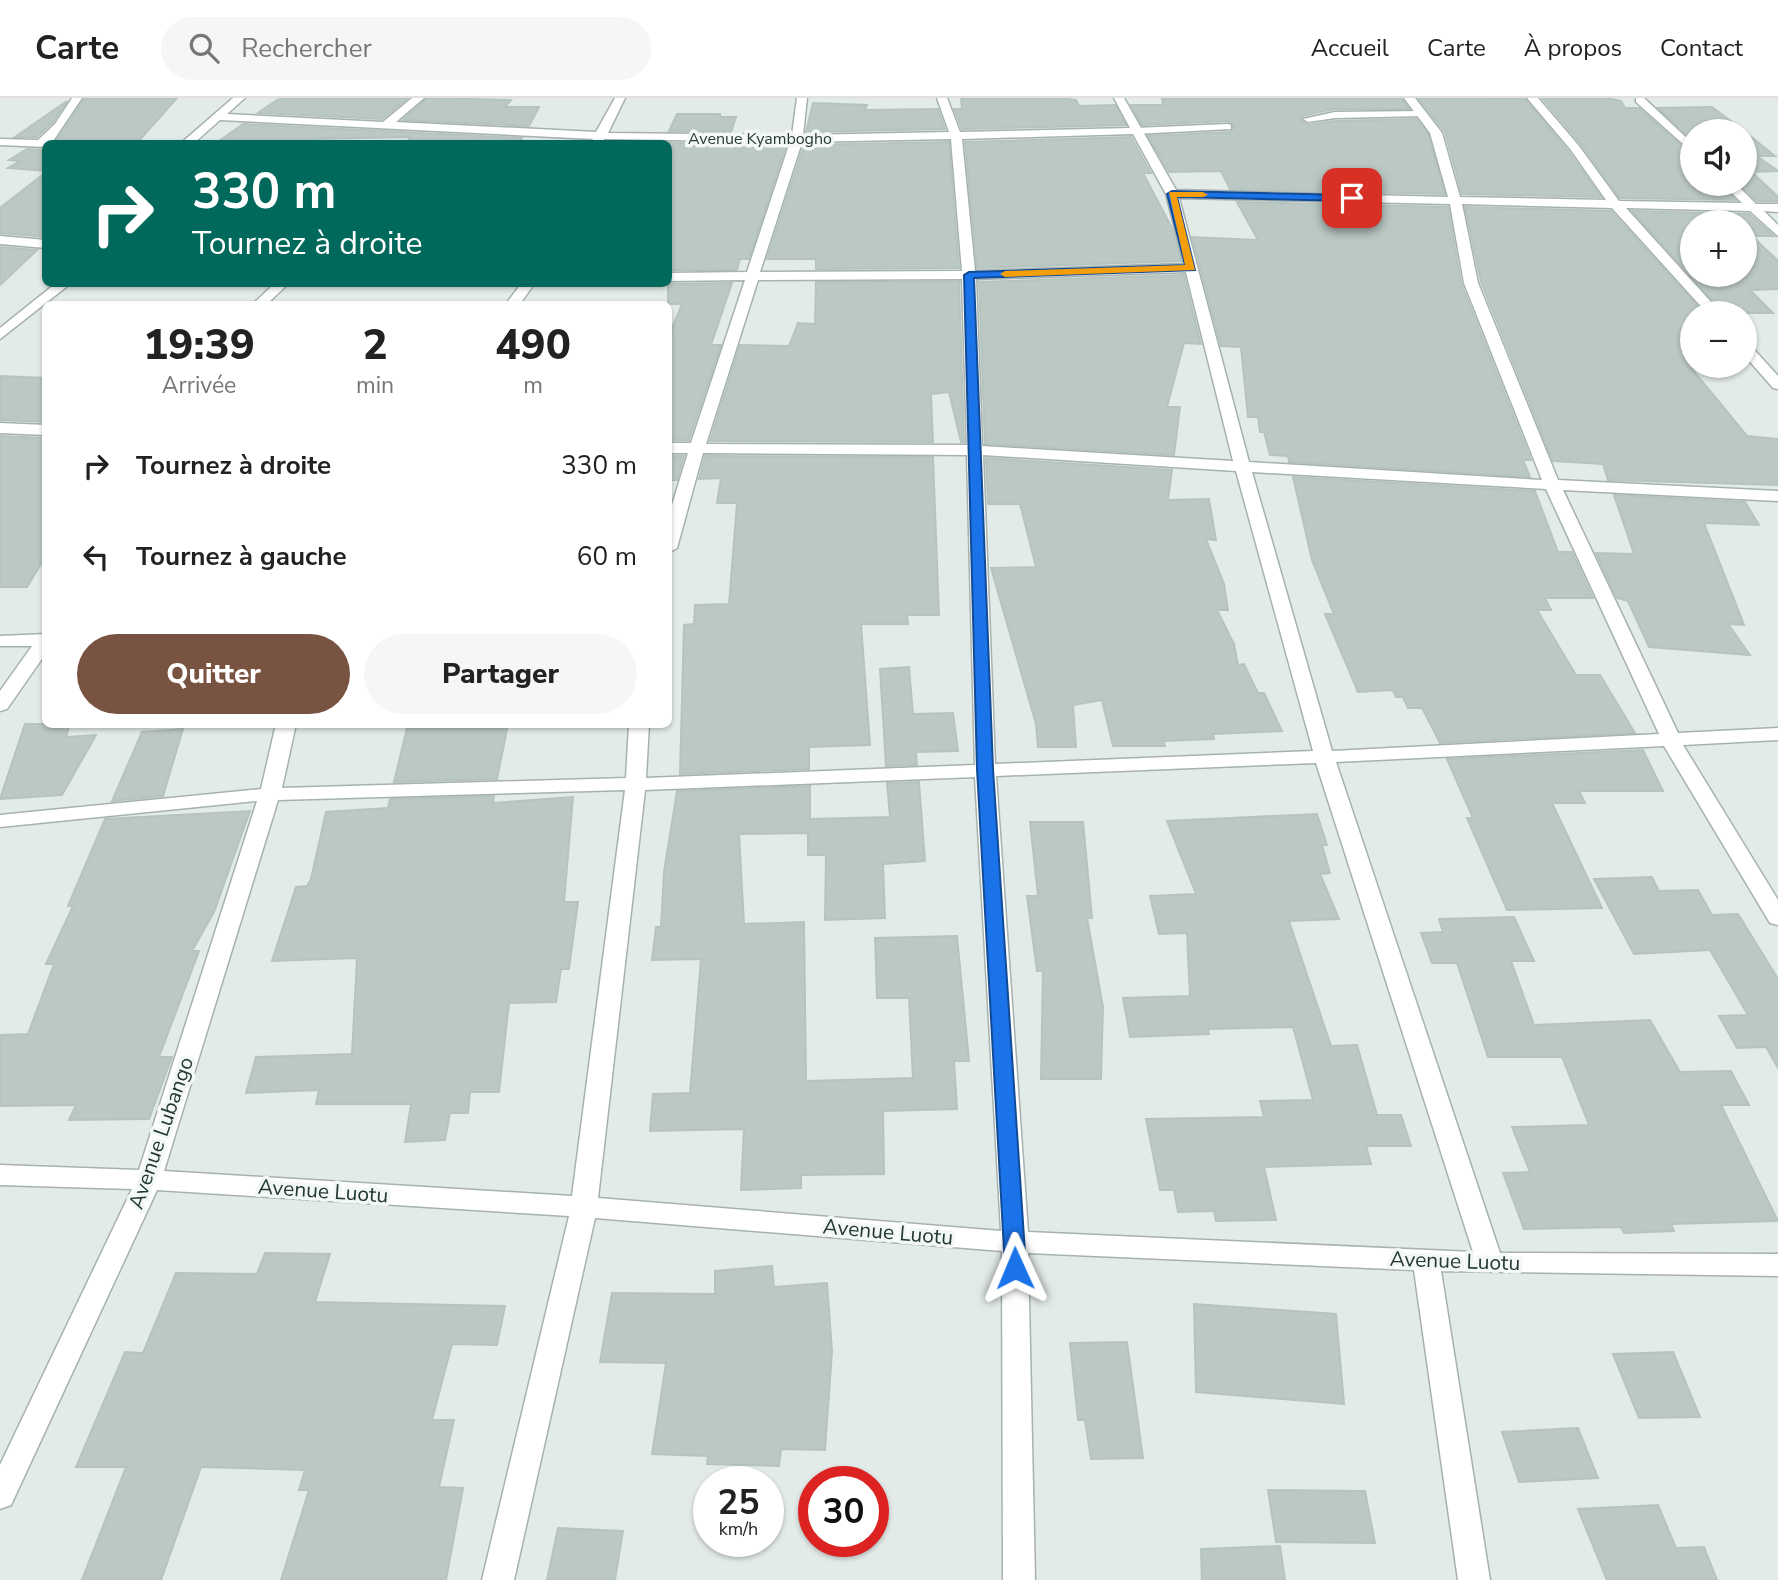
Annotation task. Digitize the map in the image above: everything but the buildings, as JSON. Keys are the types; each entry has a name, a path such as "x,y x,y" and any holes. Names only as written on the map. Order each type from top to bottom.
{"street":[{"path":"47,140 77,98"},
{"path":"190,140 240,98"},
{"path":"391,129 419,98"},
{"path":"598,140 620,98"},
{"path":"672,534 697,448 797,139 802,98"},
{"path":"942,98 956,135 969,275 985,769 1015,1242 1019,1580"},
{"path":"1119,98 1172,194 1242,464 1324,757 1490,1263"},
{"path":"1409,98 1436,133 1455,200 1471,283 1552,485 1672,742 1778,918"},
{"path":"1532,98 1575,148 1616,205 1703,301"},
{"path":"1639,99 1663,98"},
{"path":"1639,99 1680,138"},
{"name":"Avenue Kyambogho","path":"217,117 598,140 797,139 1135,131"},
{"path":"0,142 42,144"},
{"path":"1172,194 1778,208"},
{"path":"1742,196 1778,232"},
{"path":"0,240 42,244"},
{"path":"672,277 969,275 1191,268"},
{"path":"0,335 59,287"},
{"path":"263,301 278,287"},
{"path":"1757,361 1778,385"},
{"path":"0,428 42,430"},
{"path":"672,448 973,450 1778,496"},
{"path":"0,641 42,640"},
{"path":"0,705 42,644"},
{"name":"Avenue Lubango","path":"0,1496 149,1180 270,794 285,728"},
{"path":"498,1580 584,1207 636,784 639,728"},
{"path":"0,821 270,794 636,784 1324,757 1672,742 1778,734"},
{"name":"Avenue Luotu","path":"0,1175 149,1180 584,1207 1015,1242 1490,1263 1778,1265"},
{"path":"1426,1261 1474,1580"}],"lane":[{"path":"1308,119 1335,115 1422,114"},
{"path":"1135,131 1228,127"}],"slow traffic":[{"path":"1005,274 1191,268 1172,194 1203,195"}],"route":[{"path":"1015,1268 985,769 969,275 1191,268 1172,194 1352,198"}]}
